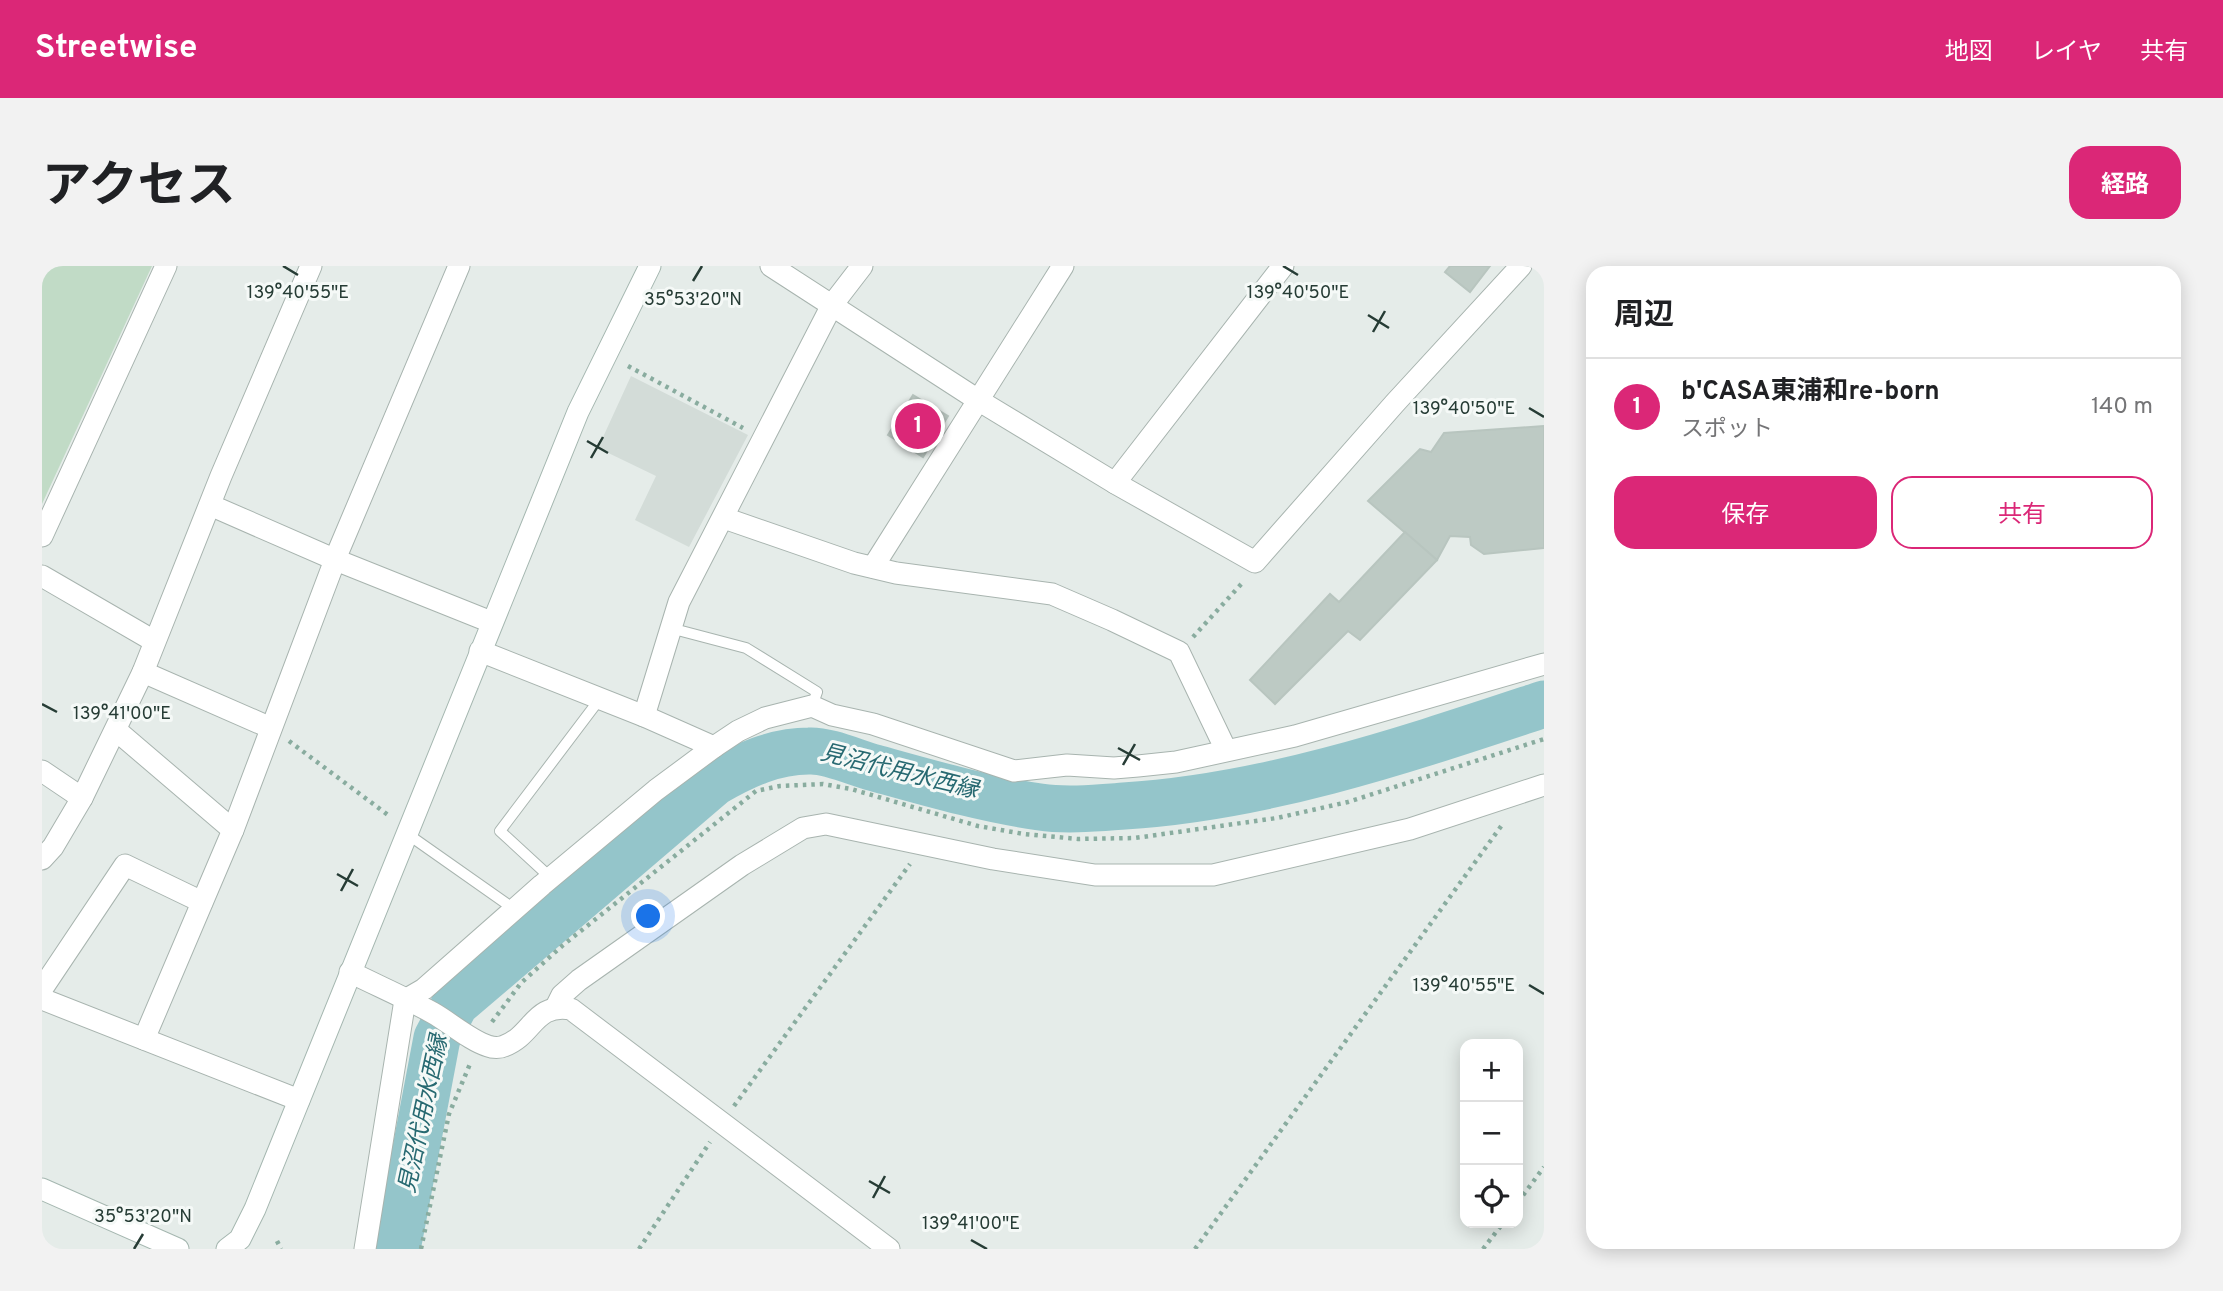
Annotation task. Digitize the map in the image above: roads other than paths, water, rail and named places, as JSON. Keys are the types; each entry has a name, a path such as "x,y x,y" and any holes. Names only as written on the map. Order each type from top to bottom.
{"street":[{"path":"42,536 166,266"},
{"path":"42,859 53,847 82,798 117,731 311,266"},
{"path":"227,1249 240,1239 255,1209 578,412 650,266"},
{"path":"771,266 978,400 1115,483 1255,562 1395,403 1521,266"},
{"path":"644,716 679,601 832,305 862,266"},
{"path":"873,567 1063,266"},
{"path":"1115,483 1283,266"},
{"path":"144,1039 233,830 335,560 453,268"},
{"path":"210,505 335,560 491,622"},
{"path":"724,518 844,559 907,575 1052,594 1179,652 1226,750"},
{"path":"42,576 154,641"},
{"path":"480,651 644,716 714,747"},
{"path":"405,1000 424,989 514,909 656,790 714,747 765,718 812,706 832,715 873,724 1014,771 1067,765 1114,768 1177,762 1295,736 1544,664"},
{"path":"143,672 271,728"},
{"path":"117,731 233,830"},
{"path":"42,771 82,798"},
{"path":"556,1007 562,995 579,980 742,864 803,828 826,824 993,859 1095,875 1213,875 1410,829 1544,785"},
{"path":"42,989 125,865 202,902"},
{"path":"350,972 431,1012 487,1046 501,1048 528,1030 544,1012 556,1007 570,1009 889,1249"},
{"path":"42,999 299,1100"},
{"path":"365,1249 405,1000"},
{"path":"42,1189 178,1249"}],"lane":[{"path":"670,628 746,648 817,692 812,706"},
{"path":"551,878 499,831 599,700"},
{"path":"407,832 514,909"}],"waterway":[{"name":"見沼代用水西縁","path":"397,1249 437,1038 455,1004 715,782 737,770 784,753 817,751 936,785 1019,804 1060,809 1124,806 1178,801 1284,782 1389,754 1544,704"}],"place":[{"name":"b'CASA東浦和re-born","path":"918,426"}]}
